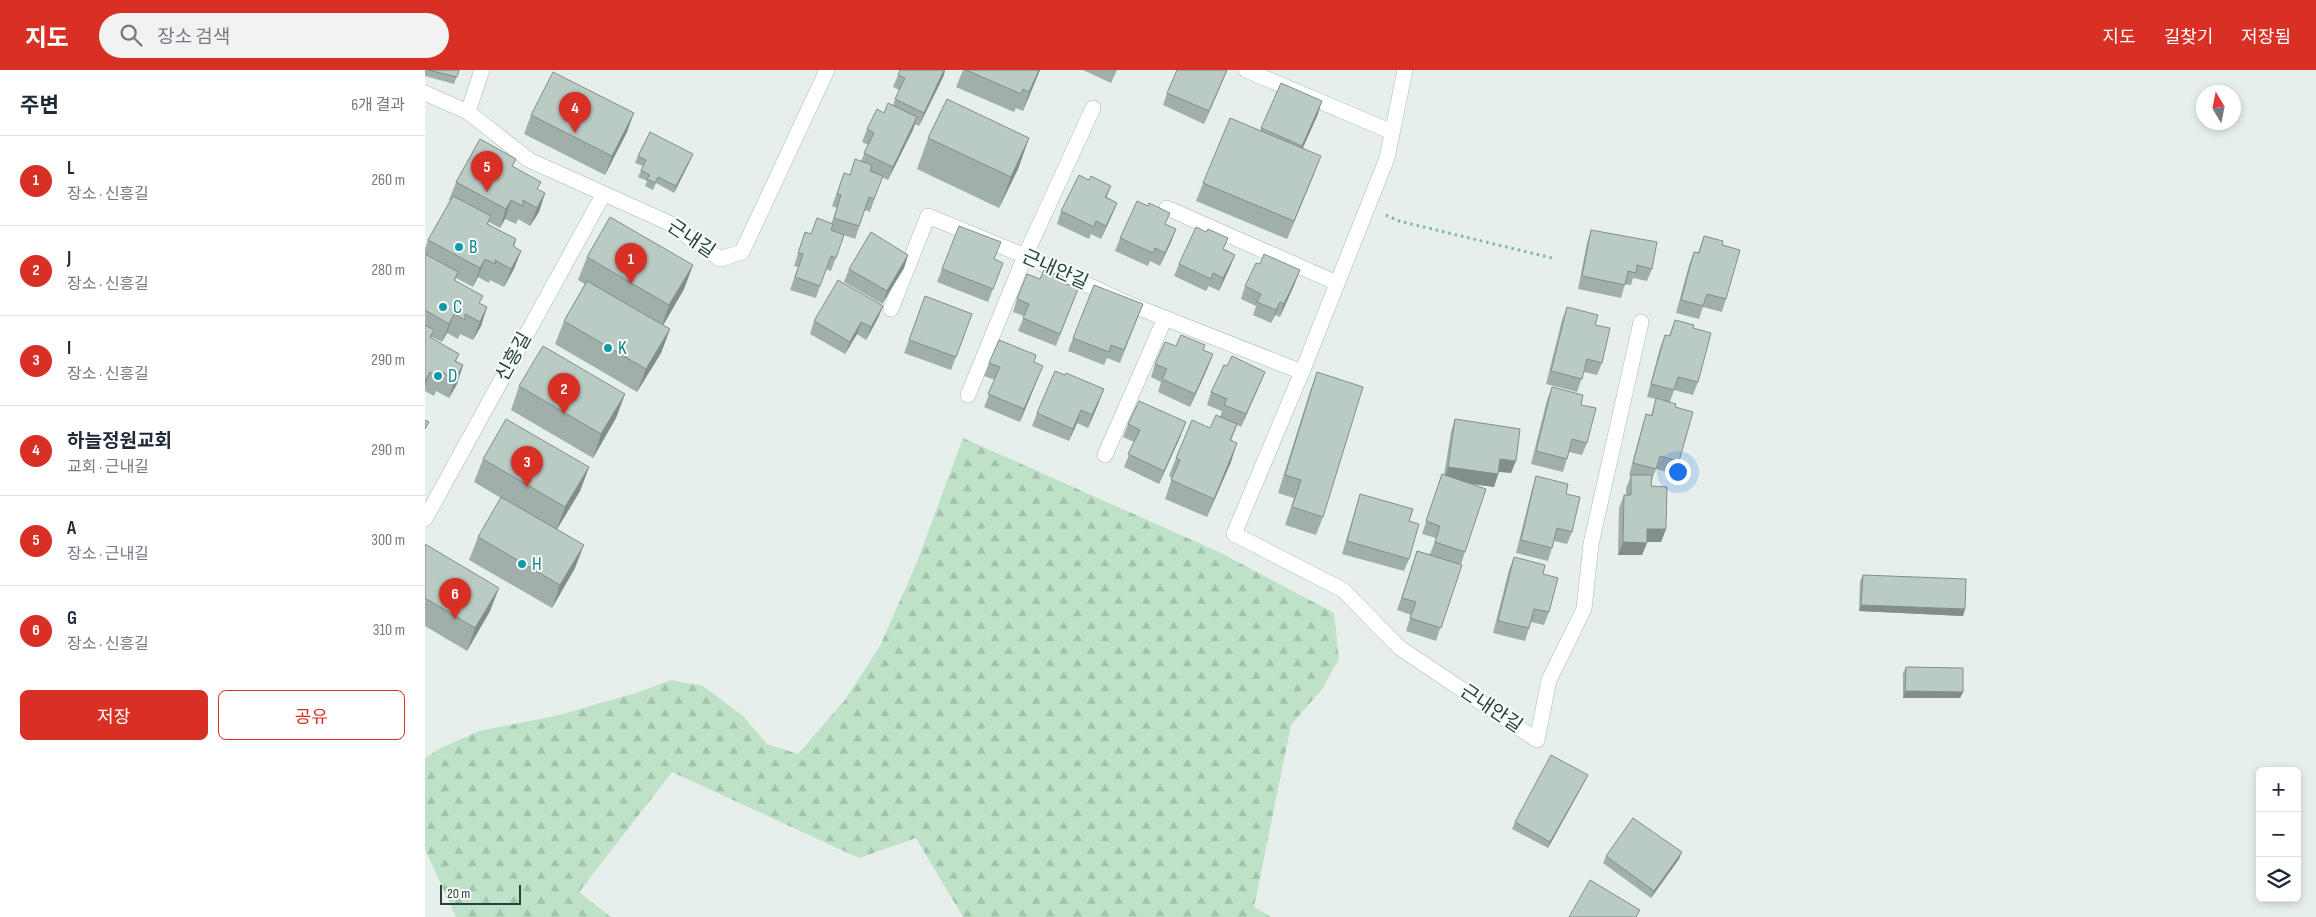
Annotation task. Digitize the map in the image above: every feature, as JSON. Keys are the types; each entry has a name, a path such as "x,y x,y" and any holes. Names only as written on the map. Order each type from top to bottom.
{"street":[{"path":"467,112 482,70"},
{"name":"근내길","path":"425,93 467,112 529,160 603,195 669,222 720,260 742,252 827,70"},
{"path":"1246,70 1392,132"},
{"name":"근내안길","path":"1405,70 1387,158 1302,372 1234,534 1343,590 1400,648 1537,740 1549,680 1584,609 1591,544 1641,322"},
{"path":"968,395 1025,256 1093,108"},
{"name":"신흥길","path":"425,519 603,195"},
{"path":"1167,208 1337,284"},
{"name":"근내안길","path":"891,309 927,216 1025,256 1129,304 1302,372"},
{"path":"1105,455 1165,318"}],"path":[{"path":"1367,206 1399,221 1552,258"}],"green space":[{"path":"963,438 1219,552 1334,613 1339,659 1322,689 1291,725 1254,907 1271,917 963,917 916,838 859,858 672,772 579,892 611,917 456,917 425,849 425,758 441,748 479,731 556,716 639,692 671,680 703,686 742,715 767,744 798,754 845,700 880,646 917,562"}],"building":[{"path":"428,70 459,70 457,77"},
{"path":"900,70 944,70 924,113 895,99 905,78 898,75"},
{"path":"966,70 1039,70 1029,92 1023,89 1021,94"},
{"path":"1177,70 1227,70 1209,111 1167,93"},
{"path":"553,72 634,113 612,156 531,115"},
{"path":"1281,83 1322,101 1302,146 1261,128"},
{"path":"947,99 1029,138 1011,177 928,138"},
{"path":"888,103 917,117 893,167 864,153 874,133 867,129 877,109 884,113"},
{"path":"1230,118 1321,156 1294,221 1203,183"},
{"path":"650,132 693,154 676,186 658,177 655,183 647,179 650,175 641,170 646,160 638,156"},
{"path":"480,139 516,159 512,166 541,182 537,189 545,193 537,208 523,200 523,206 511,200 506,209 456,182"},
{"path":"855,159 872,165 870,171 883,176 874,199 869,197 859,226 834,218 841,195 837,194 844,173 850,175"},
{"path":"1079,175 1089,180 1091,176 1111,186 1105,197 1117,203 1106,226 1096,221 1094,227 1061,211"},
{"path":"453,196 491,216 487,224 516,239 513,246 521,251 511,269 495,260 496,264 485,259 480,268 428,240"},
{"path":"1137,201 1148,206 1149,203 1170,213 1165,224 1176,229 1165,253 1155,248 1153,253 1120,238"},
{"path":"610,217 693,265 669,305 587,257"},
{"path":"817,218 833,224 831,230 844,235 836,258 831,256 820,286 795,277 803,254 798,253 805,232 811,234"},
{"path":"959,226 1001,242 994,259 1003,263 993,289 942,269"},
{"path":"1196,227 1206,232 1208,229 1228,238 1223,249 1235,255 1223,278 1213,273 1211,279 1179,264"},
{"path":"1591,230 1657,242 1652,269 1637,265 1636,273 1628,271 1625,285 1582,276"},
{"path":"871,232 908,255 887,291 849,269"},
{"path":"1704,236 1723,241 1722,245 1740,250 1726,299 1707,294 1703,306 1681,300 1694,252 1699,253"},
{"path":"425,254 458,272 454,280 483,296 479,303 487,307 480,322 465,314 465,320 454,314 449,324 425,310"},
{"path":"1264,254 1300,270 1284,304 1280,302 1276,310 1257,302 1261,294 1245,286 1256,263 1260,264"},
{"path":"1044,269 1066,278 1064,283 1078,289 1060,334 1023,318 1029,304 1017,299 1027,274 1040,279"},
{"path":"838,280 883,306 871,327 861,322 850,342 814,321"},
{"path":"587,281 670,329 646,369 564,321"},
{"path":"1094,285 1143,304 1124,350 1111,345 1109,352 1073,338"},
{"path":"925,296 972,314 956,357 909,340"},
{"path":"1567,307 1598,315 1595,325 1610,328 1602,363 1587,359 1582,379 1551,371"},
{"path":"1675,320 1694,325 1693,328 1711,333 1698,382 1678,377 1674,390 1651,384 1665,335 1670,336"},
{"path":"425,325 434,330 430,337 459,354 455,361 463,365 455,379 442,372 441,378 430,372 425,381"},
{"path":"1181,335 1205,345 1203,350 1213,354 1195,394 1162,379 1167,369 1155,364 1165,342 1176,346"},
{"path":"999,340 1036,355 1034,362 1043,366 1024,409 988,394 1000,367 989,363"},
{"path":"543,346 625,394 601,434 519,386"},
{"path":"1232,356 1265,372 1246,414 1224,405 1227,399 1211,392 1224,365 1227,366"},
{"path":"1055,371 1065,375 1066,373 1104,389 1092,415 1081,410 1073,429 1037,413"},
{"path":"1317,372 1363,387 1323,517 1292,507 1301,480 1285,475"},
{"path":"1552,387 1583,395 1581,405 1596,408 1587,443 1572,439 1567,459 1536,451"},
{"path":"1656,398 1676,404 1675,407 1693,412 1679,461 1660,456 1656,469 1633,463 1646,414 1652,416"},
{"path":"1139,401 1186,422 1164,471 1128,454 1140,430 1128,424"},
{"path":"1216,415 1237,424 1230,440 1237,443 1214,499 1171,480 1180,460 1176,458 1192,420 1210,428"},
{"path":"506,419 589,467 565,507 483,459"},
{"path":"1455,419 1520,429 1516,461 1500,459 1498,474 1448,467"},
{"path":"425,420 429,422 425,429"},
{"path":"1442,474 1486,489 1465,552 1435,542 1440,526 1426,521"},
{"path":"1631,475 1652,475 1651,486 1667,487 1666,529 1647,529 1647,543 1623,542 1624,495 1631,495"},
{"path":"1536,476 1568,484 1566,494 1580,497 1572,532 1557,528 1552,548 1521,540"},
{"path":"1360,494 1413,509 1409,521 1419,524 1409,559 1347,541"},
{"path":"501,497 584,545 560,585 478,537"},
{"path":"425,544 499,588 475,628 425,598"},
{"path":"1417,551 1462,565 1441,628 1410,618 1416,602 1402,598"},
{"path":"1514,557 1545,565 1543,574 1558,578 1549,612 1534,609 1529,628 1498,621"},
{"path":"1863,575 1966,579 1965,609 1861,605"},
{"path":"1906,667 1963,668 1963,692 1905,691"},
{"path":"1551,755 1588,775 1550,842 1515,822"},
{"path":"1633,818 1682,852 1654,891 1606,856"},
{"path":"1590,880 1640,910 1636,917 1569,917"}],"place":[{"name":"하늘정원교회","path":"575,133"},
{"name":"A","path":"487,192"},
{"name":"B","path":"459,247"},
{"name":"L","path":"631,284"},
{"name":"C","path":"443,307"},
{"name":"K","path":"608,348"},
{"name":"D","path":"438,376"},
{"name":"J","path":"564,414"},
{"name":"I","path":"527,487"},
{"name":"H","path":"522,564"},
{"name":"G","path":"455,619"}]}
